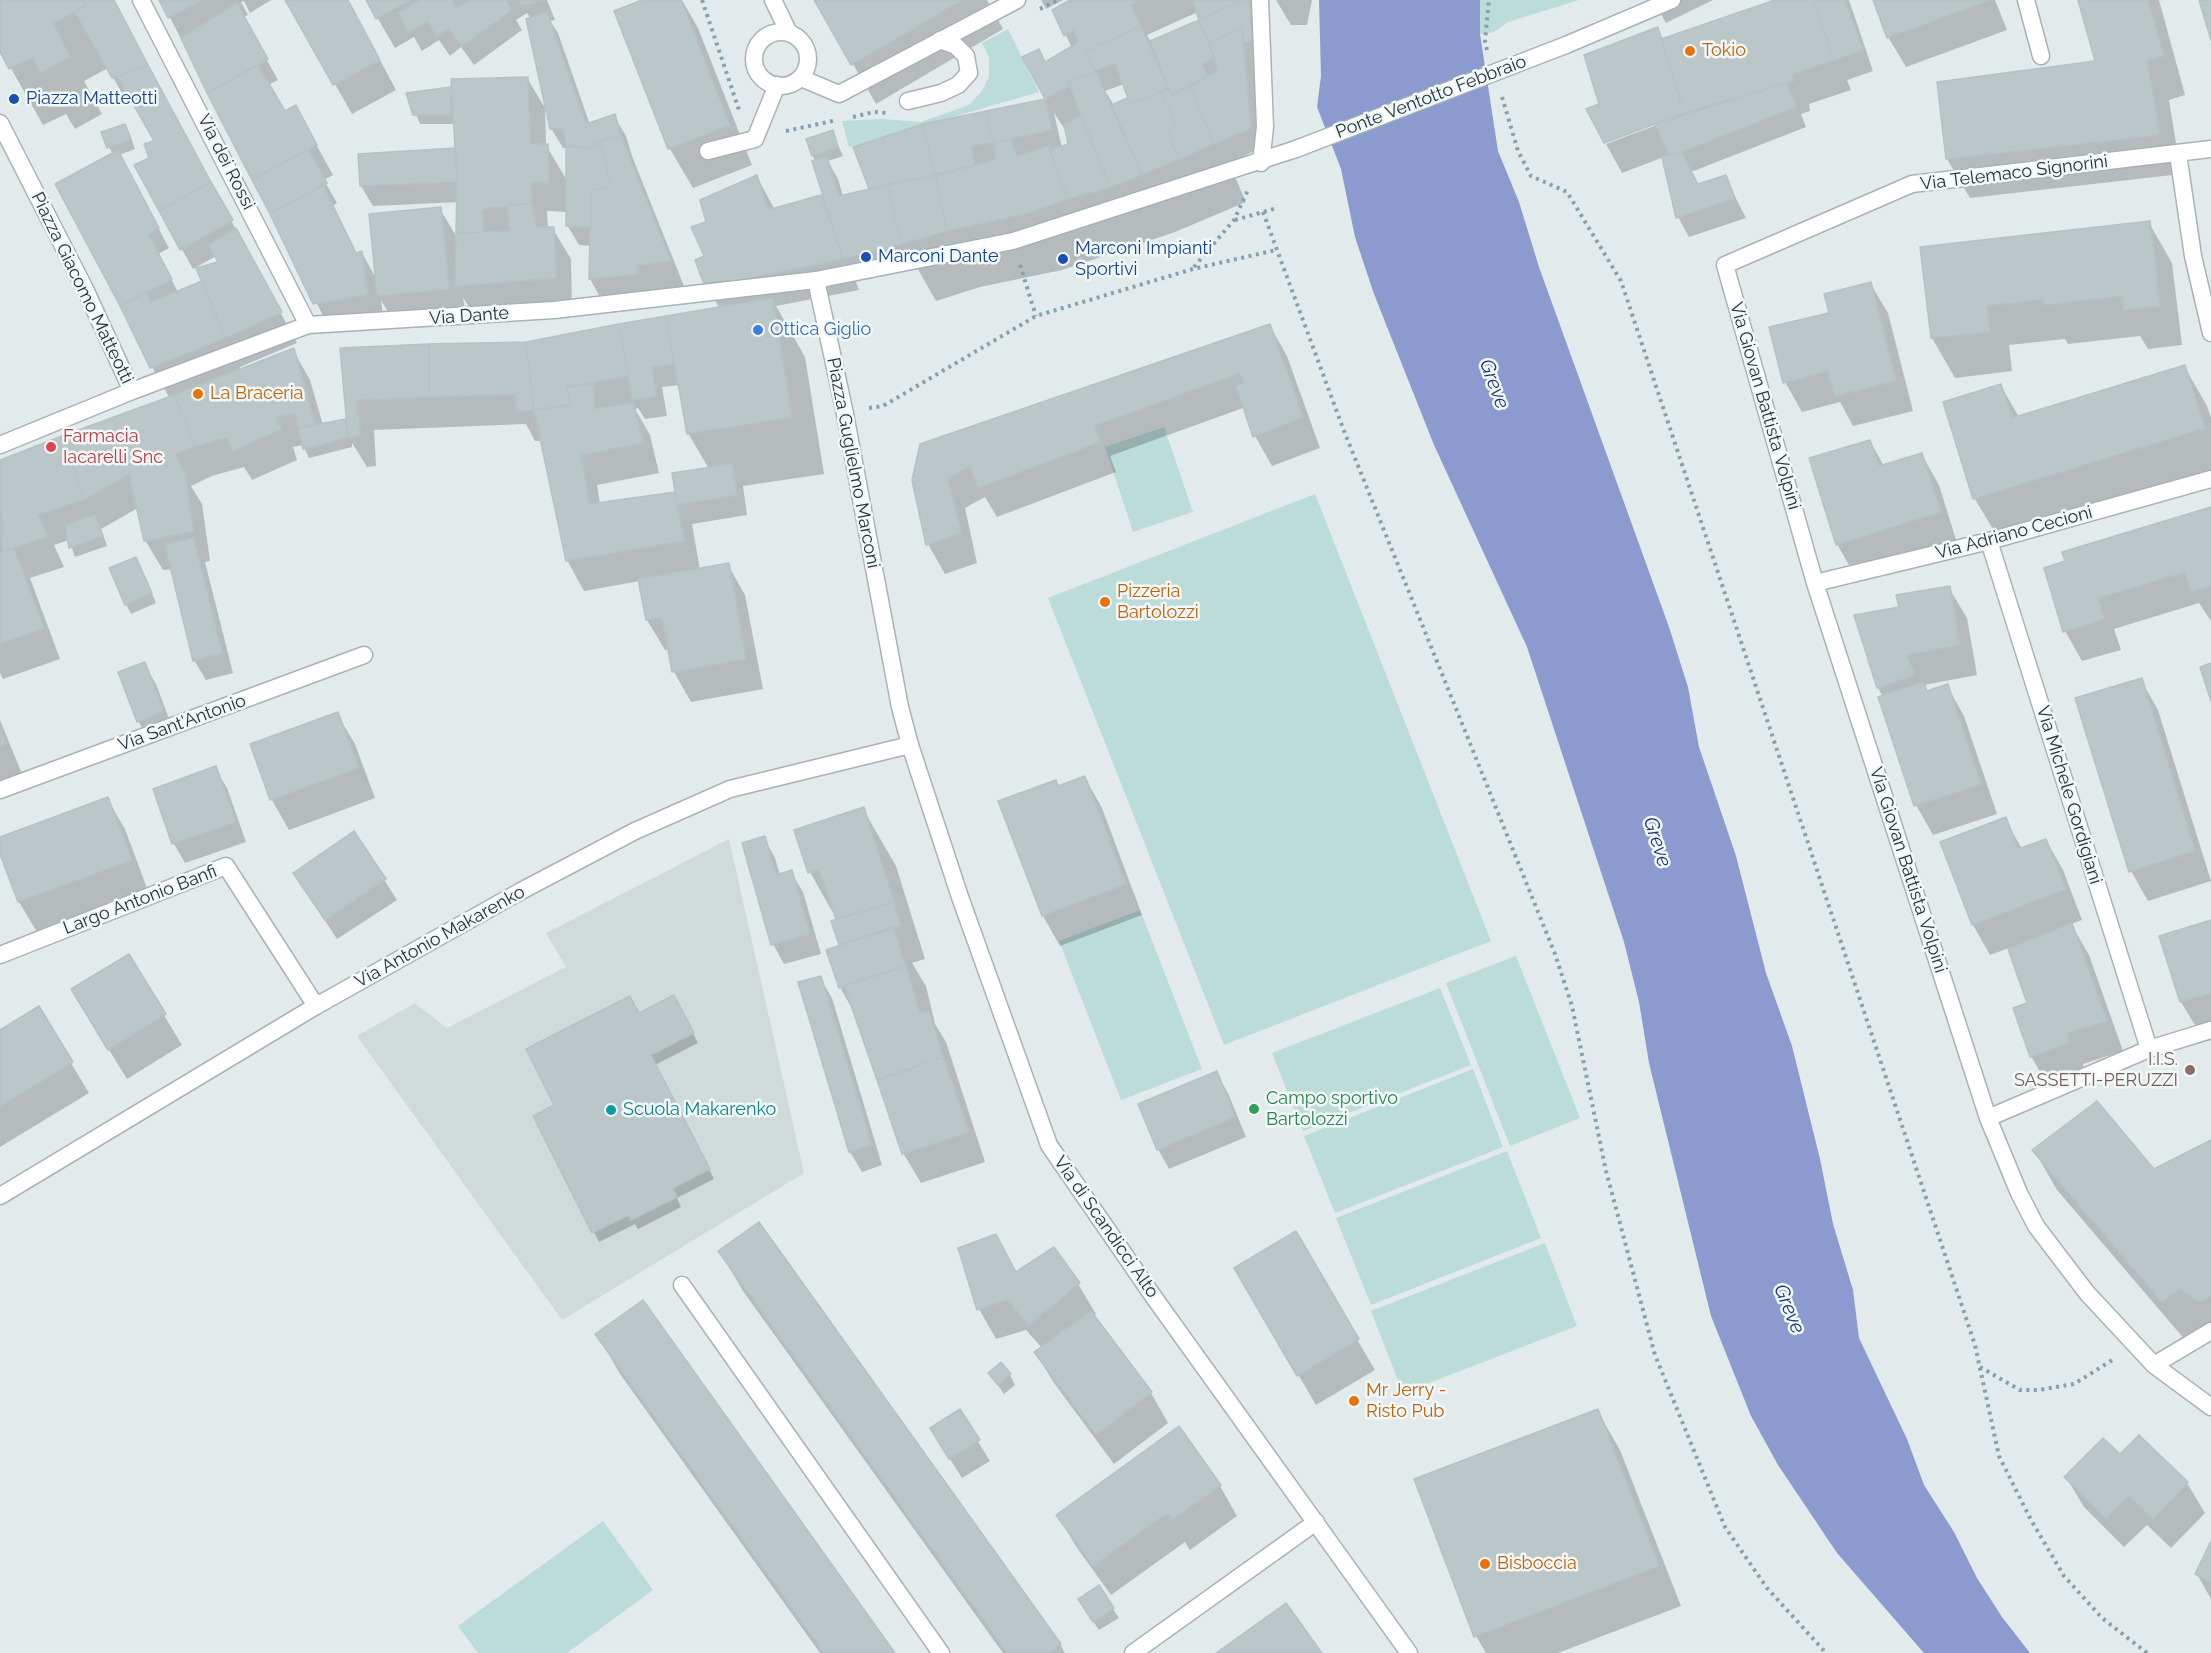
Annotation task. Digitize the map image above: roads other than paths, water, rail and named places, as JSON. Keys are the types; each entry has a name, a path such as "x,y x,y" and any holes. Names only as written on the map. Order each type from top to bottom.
{"street":[{"name":"Via dei Rossi","path":"141,0 308,326"},
{"path":"773,0 789,33 803,44 808,61 801,78 794,83 777,85 761,77 756,70 755,52 764,38 780,32 789,33"},
{"path":"801,78 839,94 1017,0"},
{"path":"816,280 1013,240 1261,163 1265,127 1260,0"},
{"name":"Ponte Ventotto Febbraio","path":"1261,163 1566,45 1672,0"},
{"path":"2026,0 2041,56"},
{"path":"908,101 950,89 958,85 969,73 966,56 956,46 940,40"},
{"path":"708,151 755,139 777,85"},
{"name":"Piazza Giacomo Matteotti","path":"0,123 85,289 132,391 0,445"},
{"name":"Via Telemaco Signorini","path":"1725,265 1912,184 2211,149"},
{"path":"2178,154 2193,256 2211,333"},
{"name":"Via Giovan Battista Volpini","path":"1725,265 1815,583 1988,1118 2019,1193 2036,1226 2086,1293 2154,1365 2211,1407"},
{"name":"Via Dante","path":"132,391 308,326 554,310 816,280"},
{"name":"Piazza Guglielmo Marconi","path":"816,280 845,414 900,707 910,746"},
{"name":"Via Adriano Cecioni","path":"1815,583 1989,541 2211,479"},
{"name":"Via Michele Gordigiani","path":"1989,541 2148,1049"},
{"name":"Via Sant'Antonio","path":"0,790 364,655"},
{"name":"Via Antonio Makarenko","path":"0,1196 316,1006 521,891 684,808 749,783 910,746"},
{"name":"Via di Scandicci Alto","path":"910,746 960,897 1049,1145 1409,1653"},
{"name":"Largo Antonio Banfi","path":"0,955 226,866 316,1006"},
{"path":"1988,1118 2148,1049 2211,1030"},
{"path":"682,1285 941,1653"},
{"path":"2154,1365 2211,1332"},
{"path":"1133,1653 1316,1522"}],"water":[{"name":"Greve","path":"1319,0 1480,0 1480,34 1498,151 1519,202 1539,267 1669,627 1688,687 1699,747 1736,856 1766,973 1792,1046 1820,1159 1833,1224 1853,1290 1859,1338 1907,1439 1924,1485 1954,1532 1977,1578 2002,1617 2030,1653 1924,1653 1837,1553 1778,1465 1751,1416 1711,1316 1649,1063 1639,1002 1624,942 1527,647 1434,445 1374,294 1355,237 1341,169 1317,107 1321,76"}],"place":[{"name":"Tokio","path":"1690,51"},
{"name":"Piazza Matteotti","path":"14,99"},
{"name":"Marconi Dante","path":"866,257"},
{"name":"Marconi Impianti Sportivi","path":"1063,259"},
{"name":"Ottica Giglio","path":"758,330"},
{"name":"La Braceria","path":"198,394"},
{"name":"Farmacia Iacarelli Snc","path":"51,447"},
{"name":"Pizzeria Bartolozzi","path":"1105,602"},
{"name":"I.I.S. SASSETTI-PERUZZI","path":"2190,1070"},
{"name":"Campo sportivo Bartolozzi","path":"1254,1109"},
{"name":"Scuola Makarenko","path":"611,1110"},
{"name":"Mr Jerry - Risto Pub","path":"1354,1401"},
{"name":"Bisboccia","path":"1485,1564"}]}
